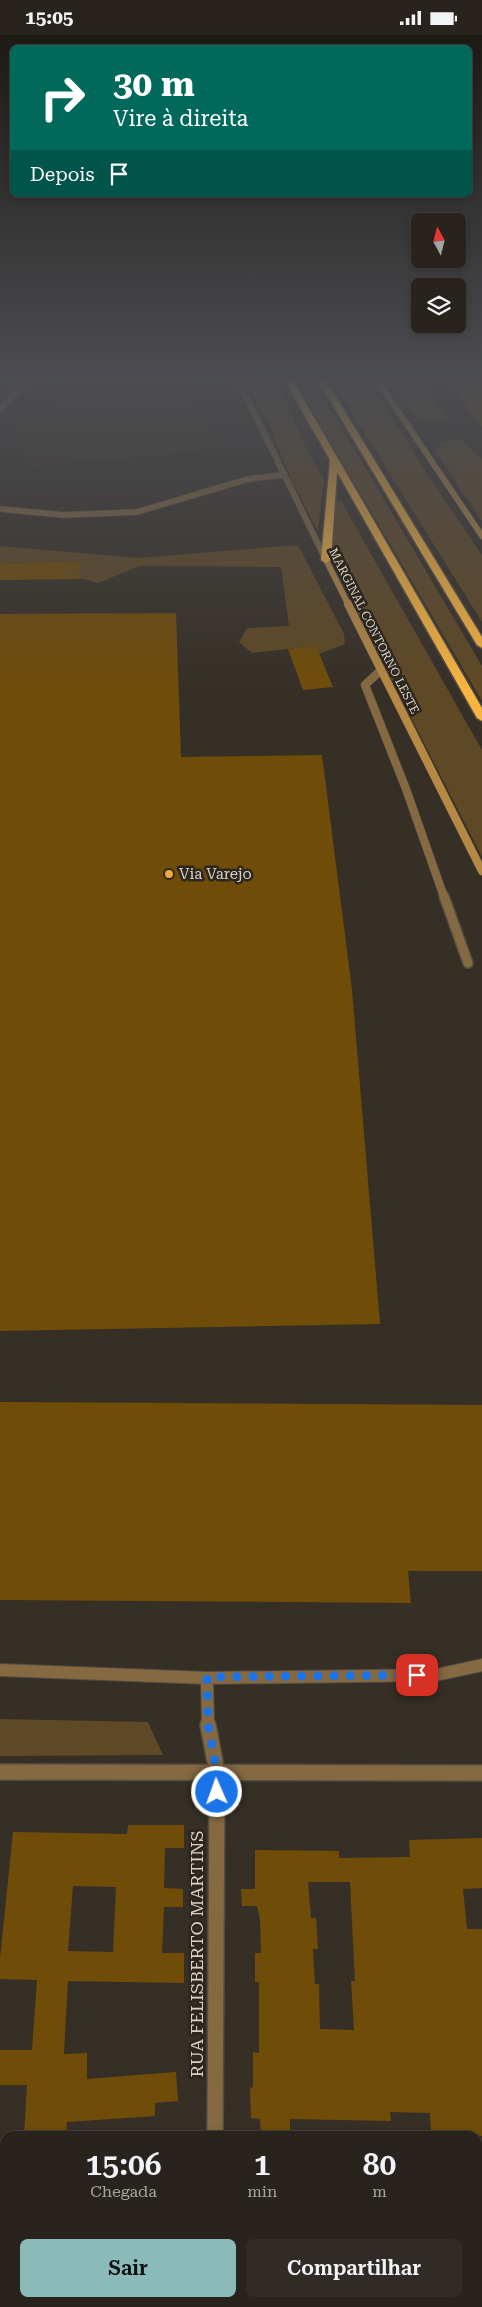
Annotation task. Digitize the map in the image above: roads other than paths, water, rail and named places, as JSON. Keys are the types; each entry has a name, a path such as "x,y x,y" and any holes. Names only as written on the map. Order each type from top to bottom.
{"highway":[{"path":"326,560 332,480"},
{"path":"344,480 482,718"},
{"path":"383,480 482,645"}],"main road":[{"path":"445,480 482,536"},
{"name":"MARGINAL CONTORNO LESTE","path":"326,560 482,871"}],"street":[{"path":"0,509 64,515 136,512 245,480"},
{"name":"MARGINAL CONTORNO LESTE","path":"286,480 326,560"},
{"path":"381,670 365,685 406,789 468,963"},
{"path":"0,1670 207,1677 436,1675 482,1665"},
{"name":"RUA FELISBERTO MARTINS","path":"207,1677 208,1725 217,1772 215,2131"},
{"path":"0,1773 482,1773"}],"place":[{"name":"Via Varejo","path":"169,874"}]}
